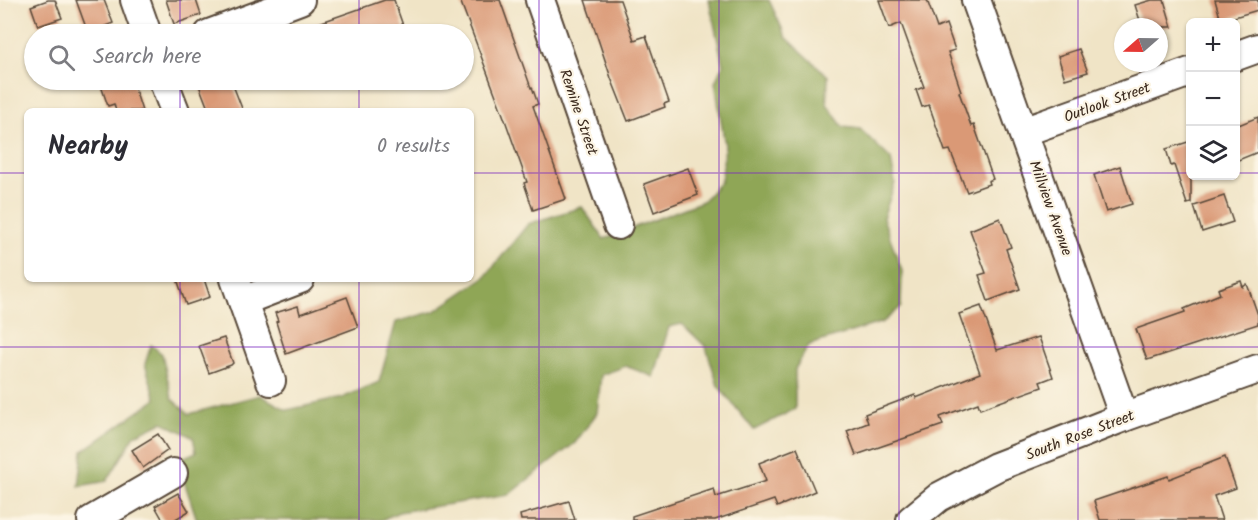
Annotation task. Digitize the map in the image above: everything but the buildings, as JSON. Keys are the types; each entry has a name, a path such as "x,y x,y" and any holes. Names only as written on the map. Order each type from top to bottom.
{"street":[{"path":"135,0 143,24"},
{"path":"236,24 300,0"},
{"name":"Remine Street","path":"540,0 618,225"},
{"name":"Millview Avenue","path":"976,0 1124,417"},
{"path":"1240,55 1258,48"},
{"name":"Outlook Street","path":"1023,132 1186,74"},
{"path":"168,90 174,108"},
{"path":"271,381 239,290 283,282"},
{"name":"South Rose Street","path":"911,520 943,509 996,467 1124,417 1258,369"},
{"path":"92,520 173,473"}],"green space":[{"path":"709,0 769,0 786,37 828,76 827,104 843,127 860,129 891,159 895,183 883,218 902,271 901,307 883,322 809,345 795,369 795,409 754,430 718,386 706,347 682,324 669,327 654,377 626,366 601,375 597,413 575,443 508,495 399,512 381,520 197,520 182,475 182,458 196,452 193,437 162,422 135,435 107,481 79,486 83,451 156,399 145,364 151,345 162,354 172,398 189,414 260,395 287,410 342,398 379,382 396,322 435,311 485,277 528,224 582,207 604,239 703,201 721,181 725,146 715,82 723,65"}]}
